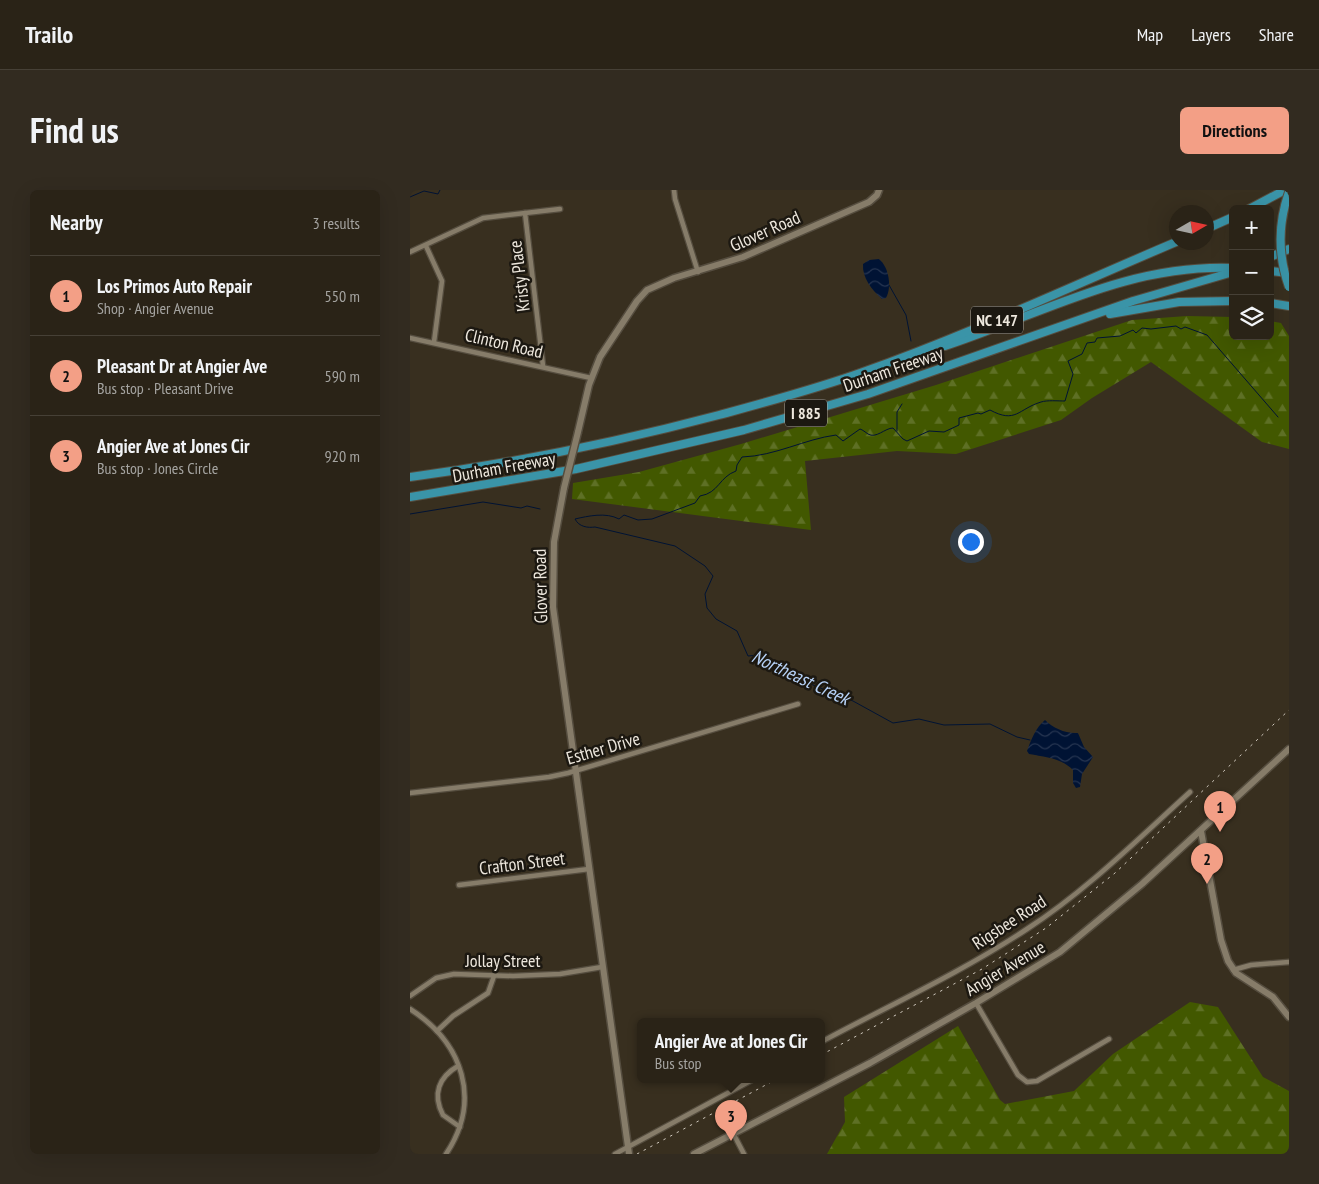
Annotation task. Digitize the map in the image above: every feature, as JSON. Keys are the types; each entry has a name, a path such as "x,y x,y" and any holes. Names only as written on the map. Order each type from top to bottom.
{"highway":[{"path":"1257,205 1285,190"},
{"path":"1289,192 1283,214 1281,242 1282,262 1289,287"},
{"path":"1214,225 1229,219"},
{"name":"Durham Freeway","path":"410,477 496,464 606,443 747,407 862,373 1028,308 1169,245"},
{"path":"1274,255 1289,249"},
{"name":"I 885","path":"862,373 970,337 1120,281 1168,271 1229,268"},
{"path":"1274,272 1289,274"},
{"name":"Durham Freeway","path":"410,497 576,469 744,430 868,394 1151,296 1229,273"},
{"name":"I 885","path":"1071,323 1163,304 1229,300"},
{"path":"1274,304 1289,306"}],"street":[{"path":"674,190 674,199 698,272"},
{"name":"Glover Road","path":"628,1151 552,594 554,542 564,488 591,378 608,344 644,294 659,283 743,258 862,206 875,198 879,190"},
{"path":"410,252 483,218 560,208"},
{"name":"Kristy Place","path":"525,213 542,366"},
{"path":"426,246 442,281 434,342"},
{"name":"Clinton Road","path":"410,338 591,378"},
{"name":"Esther Drive","path":"410,793 549,777 798,704"},
{"name":"Angier Avenue","path":"694,1154 870,1063 976,1003 1071,944 1201,831 1289,749"},
{"name":"Rigsbee Road","path":"825,1040 955,973 1028,928 1078,890 1190,792"},
{"path":"1201,831 1223,948 1233,970 1273,997 1289,1017"},
{"name":"Crafton Street","path":"459,885 589,869"},
{"path":"1233,970 1251,965 1289,962"},
{"name":"Jollay Street","path":"410,996 425,983 446,975 560,974 602,967"},
{"path":"437,1031 453,1016 488,993 494,976"},
{"path":"976,1003 1020,1078 1027,1082 1037,1081 1109,1039"},
{"path":"410,1009 437,1031 448,1044 465,1087 466,1100 460,1127 446,1154"},
{"path":"458,1066 444,1076 437,1092 442,1115 460,1127"},
{"path":"615,1154 628,1151 747,1083"},
{"path":"733,1133 744,1154"}],"green space":[{"path":"1187,316 1229,317 1229,340 1274,340 1274,322 1281,323 1289,336 1289,449 1262,442 1151,362 1092,398 1061,420 956,454 897,451 805,461 811,530 572,499 573,483 639,472 741,444 936,385 1132,320"},
{"path":"1190,1002 1218,1007 1263,1077 1289,1091 1289,1154 827,1154 845,1122 844,1097 958,1026 1000,1100 1005,1104 1074,1091 1113,1054"}],"water":[{"path":"879,259 889,277 888,293 886,298 882,299 868,283 863,269 863,264 869,260"},
{"path":"1045,720 1060,730 1078,733 1084,747 1093,757 1082,774 1080,787 1076,788 1073,783 1073,770 1068,766 1052,759 1029,754 1027,751 1036,730"}],"waterway":[{"path":"410,197 424,191 438,194 440,190"},
{"path":"889,285 906,315 911,341"},
{"path":"1030,740 1017,737 990,724 944,725 919,719 893,723 853,701 788,675 777,664 767,662 760,655 748,656 737,631 716,619 707,608 705,594 713,576 705,566 675,546 584,526 575,519 603,515 619,519 624,515 638,520 652,519 695,503 700,496 711,492 726,477 736,471 742,457 766,454 824,437 836,435 843,441 860,429 874,435 893,428 907,441 929,431 944,432 959,425 959,418 978,413 981,414 990,410 1006,416 1017,414 1041,402 1065,401 1073,374 1068,361 1082,354 1087,343 1095,342 1097,338 1120,336 1133,330 1136,333 1142,328 1151,329 1176,326 1181,329 1185,327 1207,335 1278,417"},
{"path":"897,431 897,412 902,404"},
{"name":"Northeast Creek","path":"410,514 483,502 540,509"}],"railway":[{"path":"825,1053 982,969 1046,928 1115,873 1289,710"},
{"path":"637,1154 769,1083"}],"place":[{"name":"Los Primos Auto Repair","path":"1220,832"},
{"name":"Pleasant Dr at Angier Ave","path":"1207,884"},
{"name":"Angier Ave at Jones Cir","path":"731,1141"}]}
